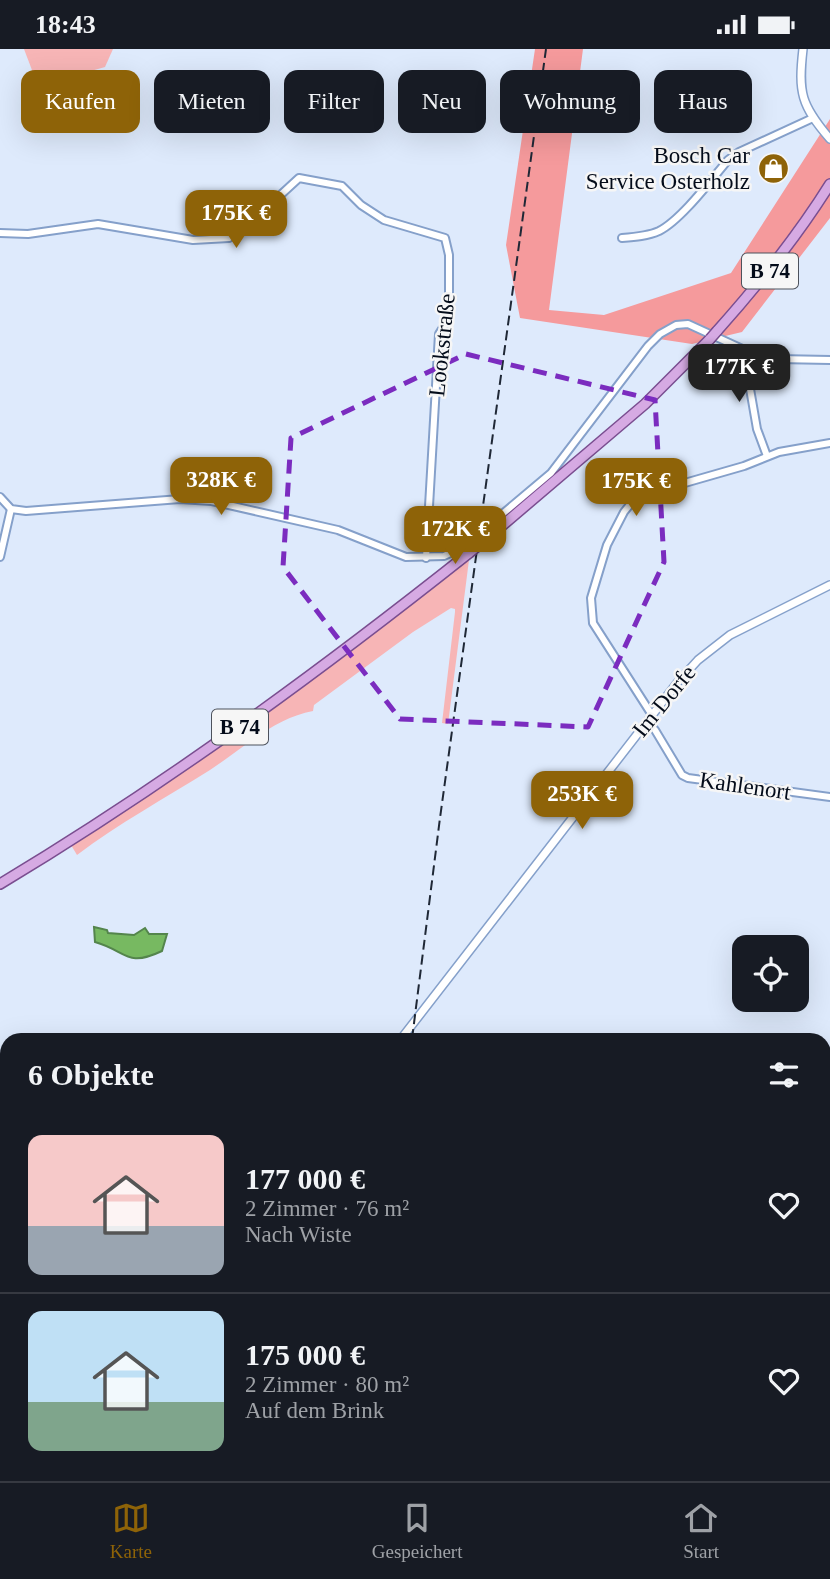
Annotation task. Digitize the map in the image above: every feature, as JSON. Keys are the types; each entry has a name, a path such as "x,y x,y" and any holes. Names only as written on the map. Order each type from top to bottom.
{"main road":[{"name":"B 74","path":"0,884 74,839 242,726 375,628 484,541 645,404 718,331 777,262 830,184"}],"street":[{"path":"803,49 799,78 803,100 830,139"},
{"path":"622,238 644,236 660,230 674,220 728,160 739,152 813,118"},
{"name":"Lookstraße","path":"0,233 27,234 98,224 193,240 229,238 250,223 299,178 342,186 361,205 384,220 445,238 449,255 449,318 439,334 426,558"},
{"path":"0,497 11,509 26,511 180,499 211,501 338,530 406,557 444,556 470,541 551,473 648,346 660,334 676,325 688,324 748,352 777,359 830,360"},
{"path":"748,352 746,360 757,429 767,456"},
{"name":"Kahlenort","path":"830,443 767,456 744,466 636,497 624,512 607,545 591,599 593,623 681,775 830,797"},
{"path":"0,557 11,509"},
{"name":"Im Dorfe","path":"406,1033 684,675 716,644 830,585"}],"highlighted area":[{"path":"466,354 655,400 664,562 588,727 400,719 283,567 291,438"}],"shaded area":[{"path":"24,49 113,49 105,67 94,70 32,70"},
{"path":"535,49 583,49 580,70 532,70"},
{"path":"830,119 830,218 742,332 692,344 520,318 506,245 523,133 572,133 549,310 604,315 731,273"},
{"path":"469,560 448,724 442,723 455,612 455,609 451,608 413,632 314,705 313,711 272,727 77,855 71,845 231,738"},
{"path":"94,927 107,930 108,933 134,935 145,928 149,934 167,934 162,951 133,958 95,942"}],"railway":[{"path":"413,1033 546,49"}],"place":[{"name":"Bosch Car Service Osterholz","path":"773,168"}]}
